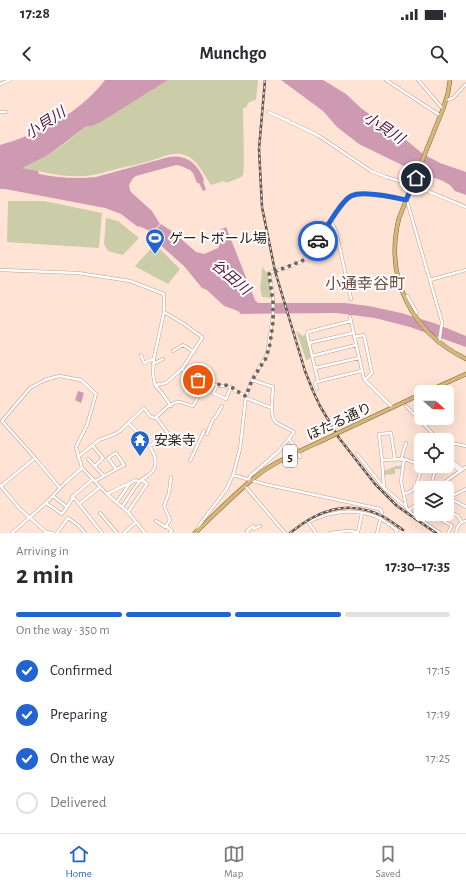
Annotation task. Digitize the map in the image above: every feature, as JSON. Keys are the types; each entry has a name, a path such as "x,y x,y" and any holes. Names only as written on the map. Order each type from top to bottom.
{"main road":[{"path":"450,80 441,116 399,218 395,245 397,272 404,297 410,309 417,320 432,336 466,358"},
{"path":"442,385 466,374"},
{"name":"ほたる通り","path":"196,532 246,486 250,480 264,470 284,459 414,398"}],"street":[{"path":"0,84 10,80"},
{"path":"386,80 441,116"},
{"path":"420,80 443,109"},
{"path":"446,100 453,98 466,84"},
{"path":"0,112 6,112"},
{"path":"268,112 319,136 371,171 413,185 466,207"},
{"path":"196,532 200,524 226,490 233,475 240,449 246,397 252,380 266,358 270,344 273,302 269,274 296,264 307,258 346,199 356,194 366,194 406,200 410,206 443,325 440,341"},
{"path":"331,220 336,231 351,299"},
{"path":"0,270 78,273 130,281 164,294 164,312 154,359 153,374 155,385 171,406"},
{"path":"430,280 466,270"},
{"path":"404,297 407,296 417,313"},
{"path":"155,385 166,383 182,370 202,337 164,312"},
{"path":"350,317 365,380 393,408"},
{"path":"317,389 315,384 318,381 307,335 308,332 351,321"},
{"path":"309,343 353,333"},
{"path":"354,337 364,335 372,373 365,380"},
{"path":"173,351 183,345 194,352"},
{"path":"312,356 356,346"},
{"path":"141,355 144,363 154,359"},
{"path":"315,368 359,358"},
{"path":"154,364 164,359"},
{"path":"182,370 204,384 231,387 246,397 272,408"},
{"path":"318,381 362,371"},
{"path":"60,488 2,421 30,388 45,380 60,376 81,380 96,393 87,425 76,447 82,468 107,494 128,512 145,533"},
{"path":"250,480 250,476 280,451 294,432 276,422 273,418 273,387 252,380"},
{"path":"78,457 102,438 115,434 144,408 151,417 156,417 178,402 193,406 204,384"},
{"path":"217,386 213,393 226,400 231,387"},
{"path":"207,434 213,419 222,406"},
{"path":"406,406 433,433"},
{"path":"156,417 167,432"},
{"path":"122,507 141,481 150,474 155,466 150,446 128,423"},
{"path":"190,461 204,431"},
{"path":"384,488 379,434 391,433 395,460"},
{"path":"150,446 159,438"},
{"path":"289,439 297,449"},
{"path":"406,443 402,459 401,480 406,507"},
{"path":"454,443 466,446"},
{"path":"92,445 103,458 95,466"},
{"path":"46,503 62,514 74,495 94,480 104,476 124,465 116,453 108,458 116,469"},
{"path":"357,454 384,488 412,514 440,533"},
{"path":"35,458 0,485 29,518 46,532 52,533"},
{"path":"88,459 104,476"},
{"path":"382,460 402,459 414,463"},
{"path":"454,464 461,470"},
{"path":"454,465 461,470"},
{"path":"446,481 466,467"},
{"path":"12,533 82,468"},
{"path":"404,494 410,494 416,487 420,473"},
{"path":"233,475 379,508 382,511 377,533"},
{"path":"166,526 170,520 164,506 169,493 171,477"},
{"path":"107,494 136,480 147,483 128,512"},
{"path":"117,502 131,482"},
{"path":"246,486 285,533"},
{"path":"79,504 100,487"},
{"path":"454,495 466,489"},
{"path":"53,496 67,507"},
{"path":"73,498 102,533"},
{"path":"454,501 466,507"},
{"path":"409,510 414,506"},
{"path":"316,533 308,522 332,513 341,512 362,513 380,518 397,530 396,533"},
{"path":"100,513 117,533"},
{"path":"330,533 347,530 358,532 362,513"},
{"path":"454,514 458,516 462,522"},
{"path":"57,533 68,518 86,533"},
{"path":"156,521 172,531 170,533"},
{"path":"444,521 452,526 448,533"},
{"path":"124,533 136,522"},
{"path":"456,533 459,524 466,522"},
{"path":"248,533 247,531 253,526 254,529 260,526"}],"green space":[{"path":"168,80 258,80 256,100 250,102 246,108 243,108 244,172 242,176 226,183 224,181 211,185 195,162 186,155 180,154 169,155 98,174 85,176 61,175 21,168 48,155 85,127 101,122"},
{"path":"8,201 44,201 102,213 99,248 7,242"},
{"path":"106,218 118,221 139,238 123,255 108,251 104,244"},
{"name":"ゲートボール場","path":"155,244 180,269 168,284 135,266"},
{"path":"262,267 268,274 272,298 262,297 260,287"},
{"path":"296,331 303,336 306,334 311,358 309,358 309,360 306,360"},
{"path":"396,466 401,466 401,469 395,469 395,474 384,475 384,471"}],"water":[{"path":"105,80 168,80 101,122 85,127 48,155 22,168 38,171 39,174 89,178 175,156 191,161 202,174 206,190 203,191 190,170 176,165 136,176 129,185 132,193 152,211 160,224 152,232 139,226 138,227 121,214 105,208 0,189 0,145 29,135 58,121 84,103"},
{"name":"小貝川","path":"281,80 323,80 346,94 362,109 400,135 423,154 440,163 466,172 466,195 455,191 450,185 443,181 410,169 359,144 337,127 323,111"},
{"name":"谷田川","path":"161,224 171,230 196,252 204,254 218,248 219,246 214,233 226,227 255,300 258,303 345,303 369,306 401,313 434,323 466,336 466,347 410,327 375,318 336,313 241,314 238,311 224,306 207,290 202,288 184,266 158,243 159,242 153,233"},
{"path":"78,391 84,393 81,403 75,400"}],"railway":[{"path":"265,80 259,149 262,207 275,271 305,371 320,406 339,438 375,484 397,506 436,533"},
{"path":"290,533 311,518 322,513 345,508 357,508 369,511 385,518 403,530"}],"way so far":[{"path":"198,380 204,384 231,387 237,392 246,396 252,380 266,358 270,344 273,322 273,294 269,274 296,264 307,258 318,241"}],"place":[{"name":"ゲートボール場","path":"155,255"},
{"name":"安楽寺","path":"140,457"}],"district":[{"name":"小通幸谷町","path":"365,283"}],"route":[{"path":"318,241 346,199 350,196 356,194 366,194 406,200 416,178"}]}
